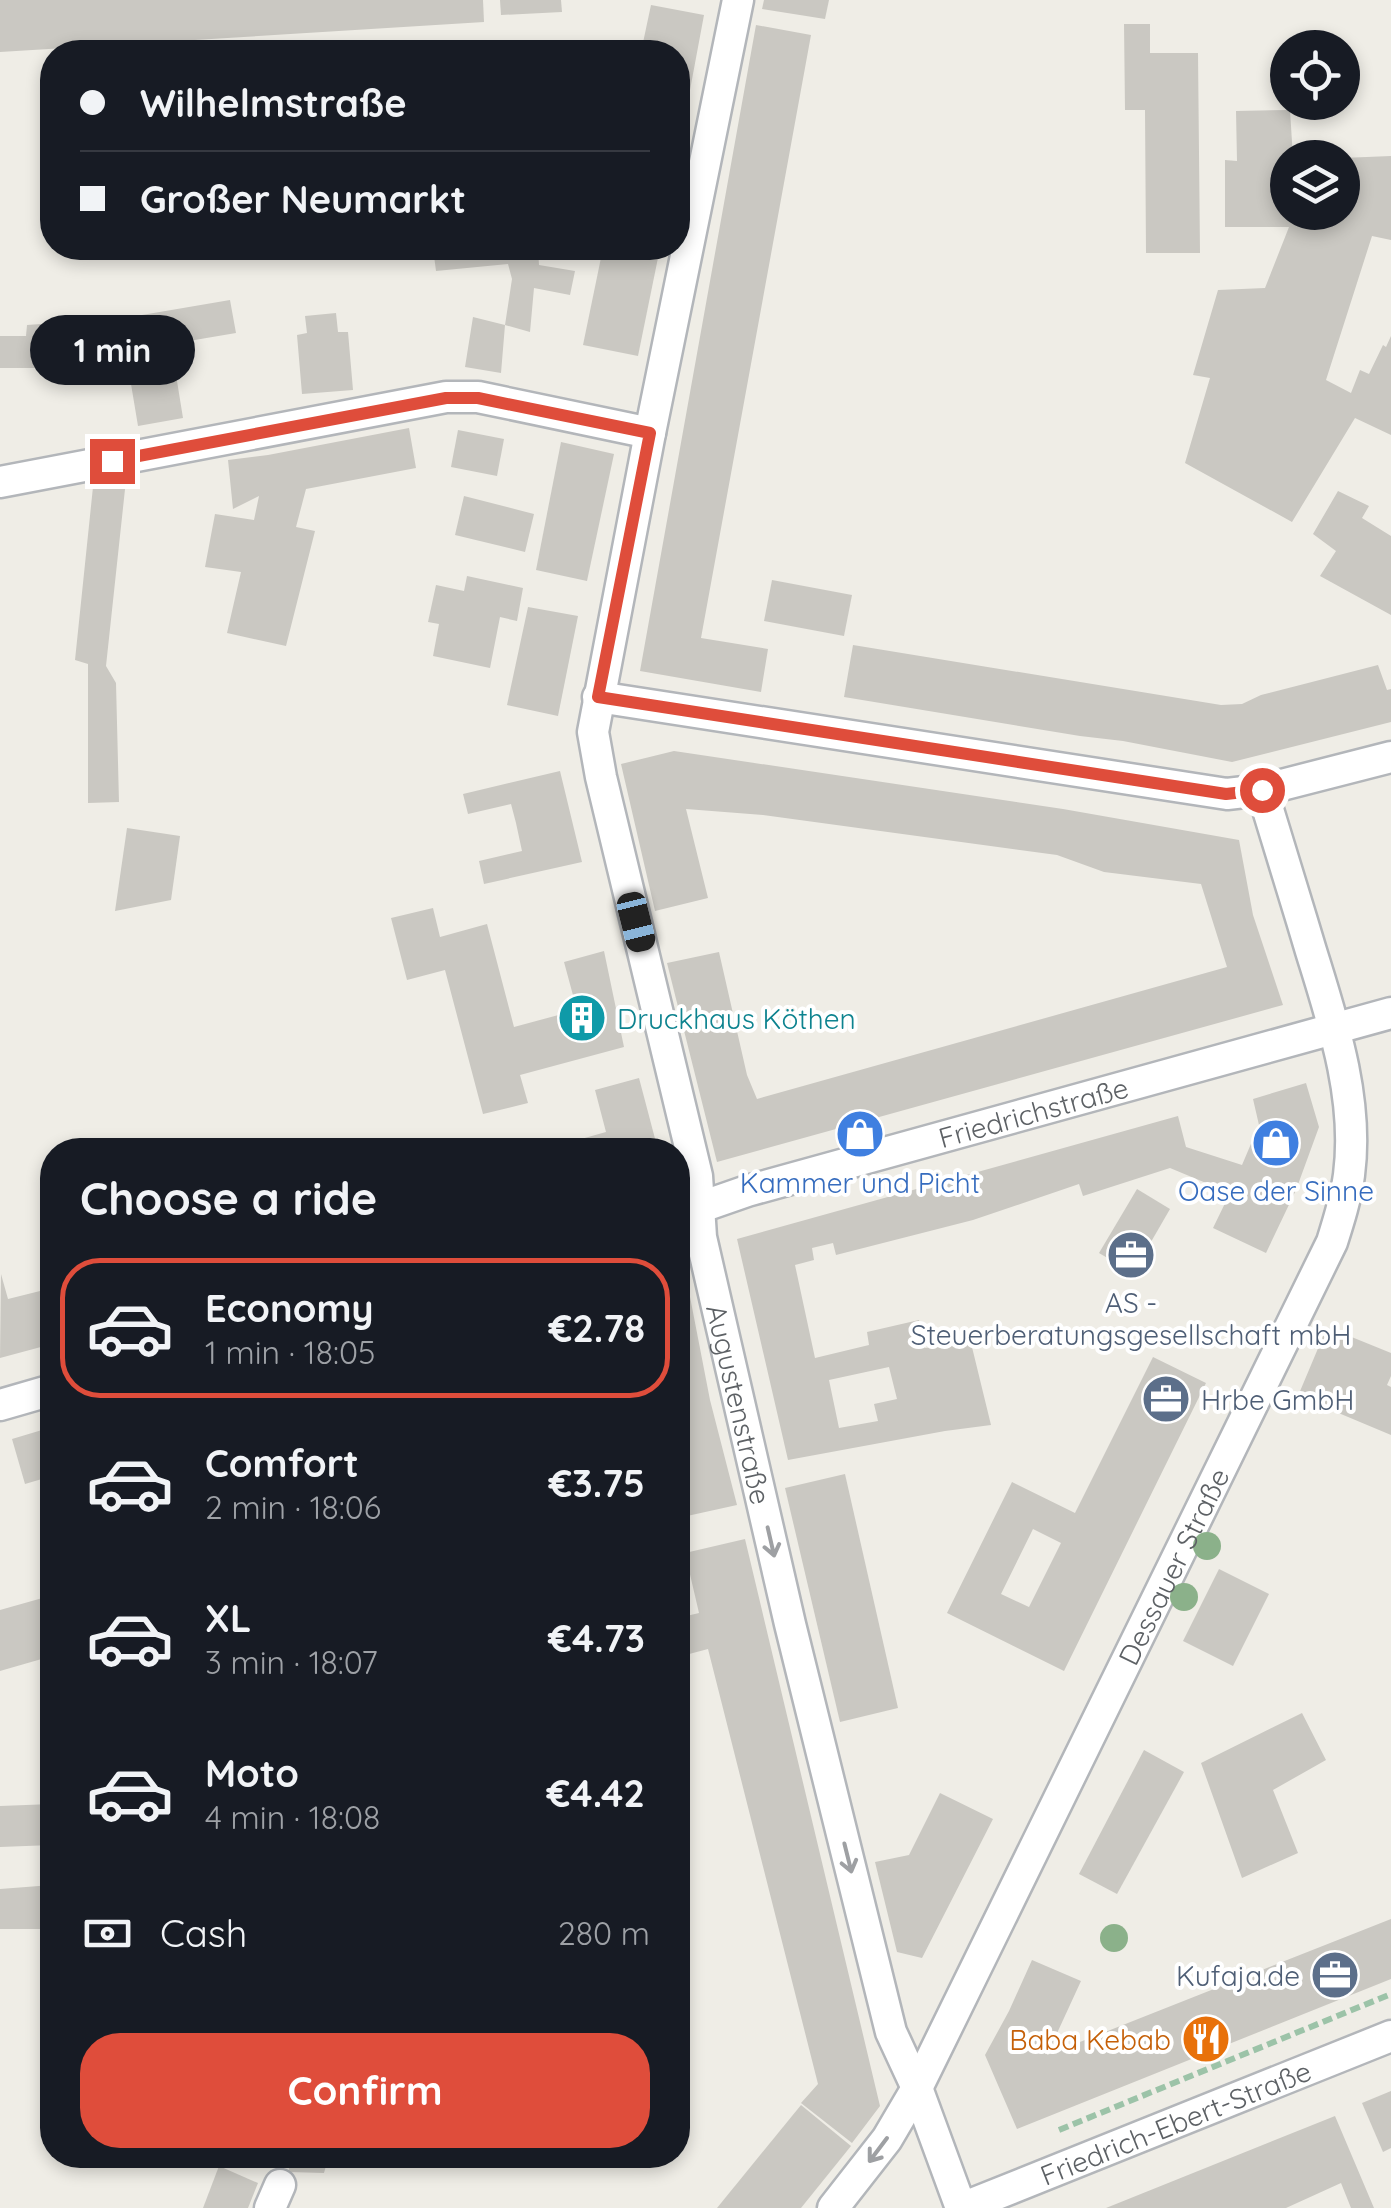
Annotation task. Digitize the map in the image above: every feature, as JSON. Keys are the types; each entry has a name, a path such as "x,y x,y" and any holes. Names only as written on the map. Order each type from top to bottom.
{"street":[{"name":"Augustenstraße","path":"690,236 738,0"},
{"name":"Augustenstraße","path":"685,260 593,732 689,1138"},
{"path":"0,482 446,398 478,398 650,433"},
{"path":"598,697 1226,794 1262,790 1391,757"},
{"name":"Dessauer Straße","path":"833,2208 887,2139 916,2088 1332,1242 1342,1212 1350,1174 1349,1106 1334,1028 1262,790"},
{"name":"Friedrichstraße","path":"690,1210 1391,1013"},
{"name":"Augustenstraße","path":"690,1143 698,1176 690,1204"},
{"name":"Augustenstraße","path":"690,1215 701,1237 790,1624 891,2032 962,2208"},
{"path":"0,1405 40,1393"},
{"name":"Friedrich-Ebert-Straße","path":"962,2208 1391,2036"}],"path":[{"path":"1052,2133 1391,1994"}],"building":[{"path":"0,0 483,0 484,22 194,40 40,40 40,50 0,52"},
{"path":"500,0 561,0 562,12 501,15"},
{"path":"764,0 829,0 825,19 762,9"},
{"path":"651,5 704,15 690,90 690,40 644,40"},
{"path":"1124,24 1150,24 1150,53 1198,53 1200,253 1146,253 1145,110 1125,110"},
{"path":"756,25 811,35 701,638 768,649 761,692 640,671"},
{"path":"1270,110 1270,120 1291,120 1292,140 1270,140 1270,227 1225,227 1225,160 1237,161 1236,111"},
{"path":"1391,156 1391,240 1372,236 1326,380 1351,393 1360,370 1369,374 1391,336 1391,435 1355,418 1292,522 1185,463 1210,378 1193,375 1218,290 1265,288 1288,230 1360,230 1360,157"},
{"path":"435,260 539,260 539,265 575,271 570,295 534,288 530,332 505,325 512,279 508,264 436,271"},
{"path":"601,260 658,260 638,356 583,345"},
{"path":"230,300 236,333 171,344 183,418 138,426 126,354 101,358 95,323"},
{"path":"336,313 338,332 348,332 353,390 302,394 297,335 307,333 305,316"},
{"path":"473,317 505,325 501,373 465,367"},
{"path":"55,323 55,368 0,368 0,336 26,336 27,325"},
{"path":"409,428 416,468 306,489 296,527 315,531 286,646 227,633 241,572 205,567 215,514 254,520 259,496 233,509 228,460"},
{"path":"458,430 504,439 497,476 451,467"},
{"path":"561,442 614,454 587,581 536,570"},
{"path":"126,480 106,666 116,683 119,802 88,803 88,664 75,660 93,487"},
{"path":"1338,491 1369,506 1362,518 1391,536 1391,615 1320,576 1336,551 1313,534"},
{"path":"464,496 534,514 525,552 455,535"},
{"path":"467,576 523,588 517,621 500,617 490,668 433,656 439,624 428,622 436,585 464,591"},
{"path":"772,580 852,595 844,636 764,621"},
{"path":"528,607 578,616 558,716 507,705"},
{"path":"853,645 1221,705 1242,704 1261,695 1378,665 1387,690 1391,689 1391,722 1232,762 844,697"},
{"path":"674,751 1063,809 1239,840 1253,915 1283,1005 717,1162 667,963 719,952 747,1075 757,1099 1227,967 1201,884 1104,872 1057,855 763,815 686,809 708,898 655,911 621,764"},
{"path":"560,771 582,862 484,884 479,861 522,851 516,823 511,804 468,814 463,794"},
{"path":"127,828 180,836 171,900 115,911"},
{"name":"Druckhaus Köthen","path":"433,908 440,937 487,924 514,1027 577,1010 564,962 604,951 624,1047 520,1075 528,1103 483,1114 445,970 407,980 391,918"},
{"path":"639,1078 655,1138 585,1138 606,1132 595,1090"},
{"path":"1306,1083 1319,1127 1296,1190 1266,1253 1213,1228 1230,1193 1170,1168 1083,1196 1079,1184 973,1220 836,1255 833,1243 812,1248 814,1260 795,1265 815,1358 869,1345 867,1332 919,1320 925,1348 971,1343 991,1425 788,1460 737,1239 1178,1116 1186,1147 1242,1165 1259,1125 1253,1099","holes":["889,1367 897,1399 874,1404 878,1421 839,1428 829,1380"]},
{"path":"1137,1189 1170,1209 1133,1273 1099,1253"},
{"path":"1,1274 8,1299 40,1291 40,1347 0,1358"},
{"path":"690,1297 710,1400 737,1505 690,1515"},
{"path":"1327,1327 1391,1353 1387,1385 1391,1387 1391,1435 1298,1396"},
{"path":"1153,1357 1206,1383 1064,1671 947,1613 1012,1482 1075,1513","holes":["1033,1529 1061,1543 1029,1607 1001,1594"]},
{"path":"40,1431 40,1480 25,1484 12,1439"},
{"path":"845,1474 898,1708 840,1722 785,1488"},
{"path":"745,1539 880,2106 852,2143 801,2103 818,2084 708,1649 690,1654 690,1615 699,1613 690,1574 690,1552"},
{"path":"1219,1569 1269,1594 1233,1666 1183,1641"},
{"path":"40,1599 40,1659 0,1671 0,1610"},
{"path":"1302,1713 1326,1760 1273,1790 1298,1853 1242,1878 1201,1763"},
{"path":"1144,1750 1184,1772 1117,1894 1079,1874"},
{"path":"940,1793 993,1819 922,1958 897,1952 875,1862 909,1855"},
{"path":"40,1804 40,1845 0,1847 0,1806"},
{"path":"40,1886 40,1929 0,1929 0,1889"},
{"path":"1391,1919 1391,1979 1017,2129 985,2055 1032,1960 1081,1981 1047,2055"},
{"path":"1391,2091 1391,2148 1383,2152 1362,2103"},
{"path":"801,2105 851,2146 801,2208 717,2208"},
{"path":"1335,2116 1374,2208 1351,2208 1341,2183 1286,2208 1106,2208"},
{"path":"218,2168 258,2183 248,2208 203,2208"},
{"path":"289,2168 325,2168 324,2173 288,2172"}],"place":[{"name":"Druckhaus Köthen","path":"582,1018"},
{"name":"Kammer und Picht","path":"860,1134"},
{"name":"Oase der Sinne","path":"1276,1143"},
{"name":"AS - Steuerberatungsgesellschaft mbH","path":"1131,1255"},
{"name":"Hrbe GmbH","path":"1166,1399"},
{"name":"Kufaja.de","path":"1335,1975"},
{"name":"Baba Kebab","path":"1206,2039"}],"route":[{"path":"112,461 446,398 478,398 650,433 598,697 1226,794 1262,790"}]}
